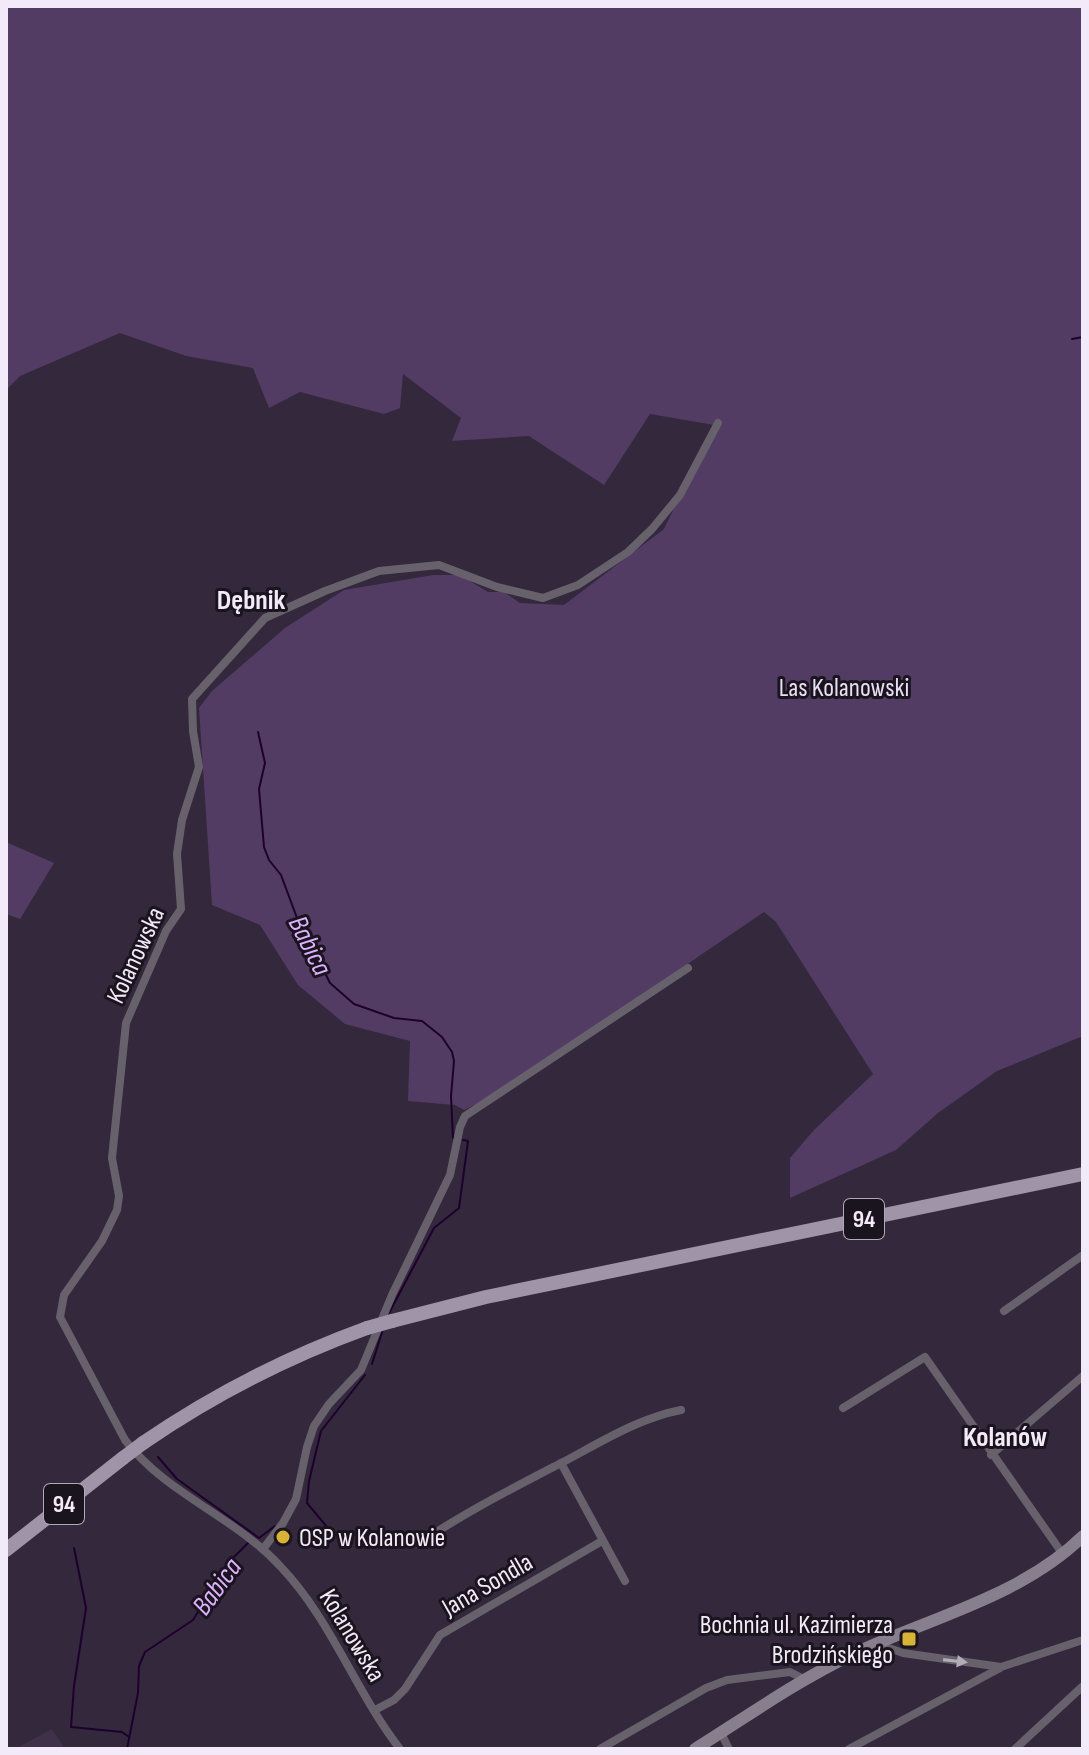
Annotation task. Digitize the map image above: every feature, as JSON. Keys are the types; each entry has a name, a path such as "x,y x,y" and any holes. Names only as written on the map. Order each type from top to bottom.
{"main road":[{"name":"94","path":"6,1550 143,1443 201,1405 259,1374 367,1328 486,1297 1083,1174"},
{"path":"695,1749 806,1680 883,1641 1007,1588 1083,1536"}],"street":[{"name":"Kolanowska","path":"400,1749 312,1601 263,1549 211,1509 160,1478 138,1458 121,1433 60,1317 64,1295 102,1241 117,1210 119,1196 112,1158 126,1023 166,931 181,909 177,854 182,820 199,767 192,699 265,618 379,571 439,565 497,587 543,598 578,585 628,552 652,529 680,495 718,423"},
{"path":"263,1549 296,1499 314,1426 329,1404 361,1370 392,1295 450,1175 465,1116 688,968"},
{"path":"1004,1311 1083,1255"},
{"path":"843,1408 925,1357 1062,1553"},
{"path":"991,1455 1083,1376"},
{"path":"418,1544 463,1514 638,1423 681,1410"},
{"path":"561,1463 625,1581"},
{"name":"Jana Sondla","path":"375,1710 394,1700 405,1689 440,1635 602,1541"},
{"path":"853,1748 1001,1667 1083,1640"},
{"path":"883,1641 886,1647 903,1653 1001,1667"},
{"path":"600,1749 706,1688 727,1680 790,1672 806,1680"},
{"path":"1015,1749 1083,1686"},
{"path":"721,1733 729,1749"}],"shaded area":[{"path":"52,1729 65,1749 15,1749"}],"green space":[{"name":"Las Kolanowski","path":"6,6 1083,6 1083,1036 997,1071 938,1113 896,1150 790,1198 790,1158 814,1130 873,1074 776,922 764,912 493,1096 464,1110 455,1105 408,1101 410,1041 345,1024 298,985 260,925 212,905 199,708 212,691 285,628 344,590 433,575 460,575 488,592 504,592 520,603 564,605 664,529 714,425 650,414 604,485 529,436 452,441 461,418 403,374 400,408 384,414 300,392 269,408 253,368 186,356 120,333 20,376 6,390"},
{"path":"6,842 54,863 20,919 6,914"}],"waterway":[{"path":"1072,339 1083,337"},
{"name":"Babica","path":"258,732 265,763 259,789 264,847 269,860 281,875 302,939 330,983 354,1004 394,1018 422,1021 442,1037 454,1061 451,1096 453,1138"},
{"name":"Babica","path":"388,1315 434,1228 459,1208 468,1141 463,1140"},
{"name":"Babica","path":"372,1364 382,1332"},
{"name":"Babica","path":"298,1541 318,1548 333,1540 332,1533 307,1503 309,1481 321,1431 365,1375"},
{"path":"158,1457 177,1479 259,1538 275,1526"},
{"name":"Babica","path":"127,1749 138,1693 139,1666 145,1652 193,1620 230,1561 248,1543"},
{"path":"74,1548 86,1608 71,1727 122,1732 129,1737"}],"place":[{"name":"OSP w Kolanowie","path":"283,1537"},
{"name":"Bochnia ul. Kazimierza Brodzińskiego","path":"909,1639"}],"district":[{"name":"Dębnik","path":"251,599"},
{"name":"Kolanów","path":"1005,1436"}]}
